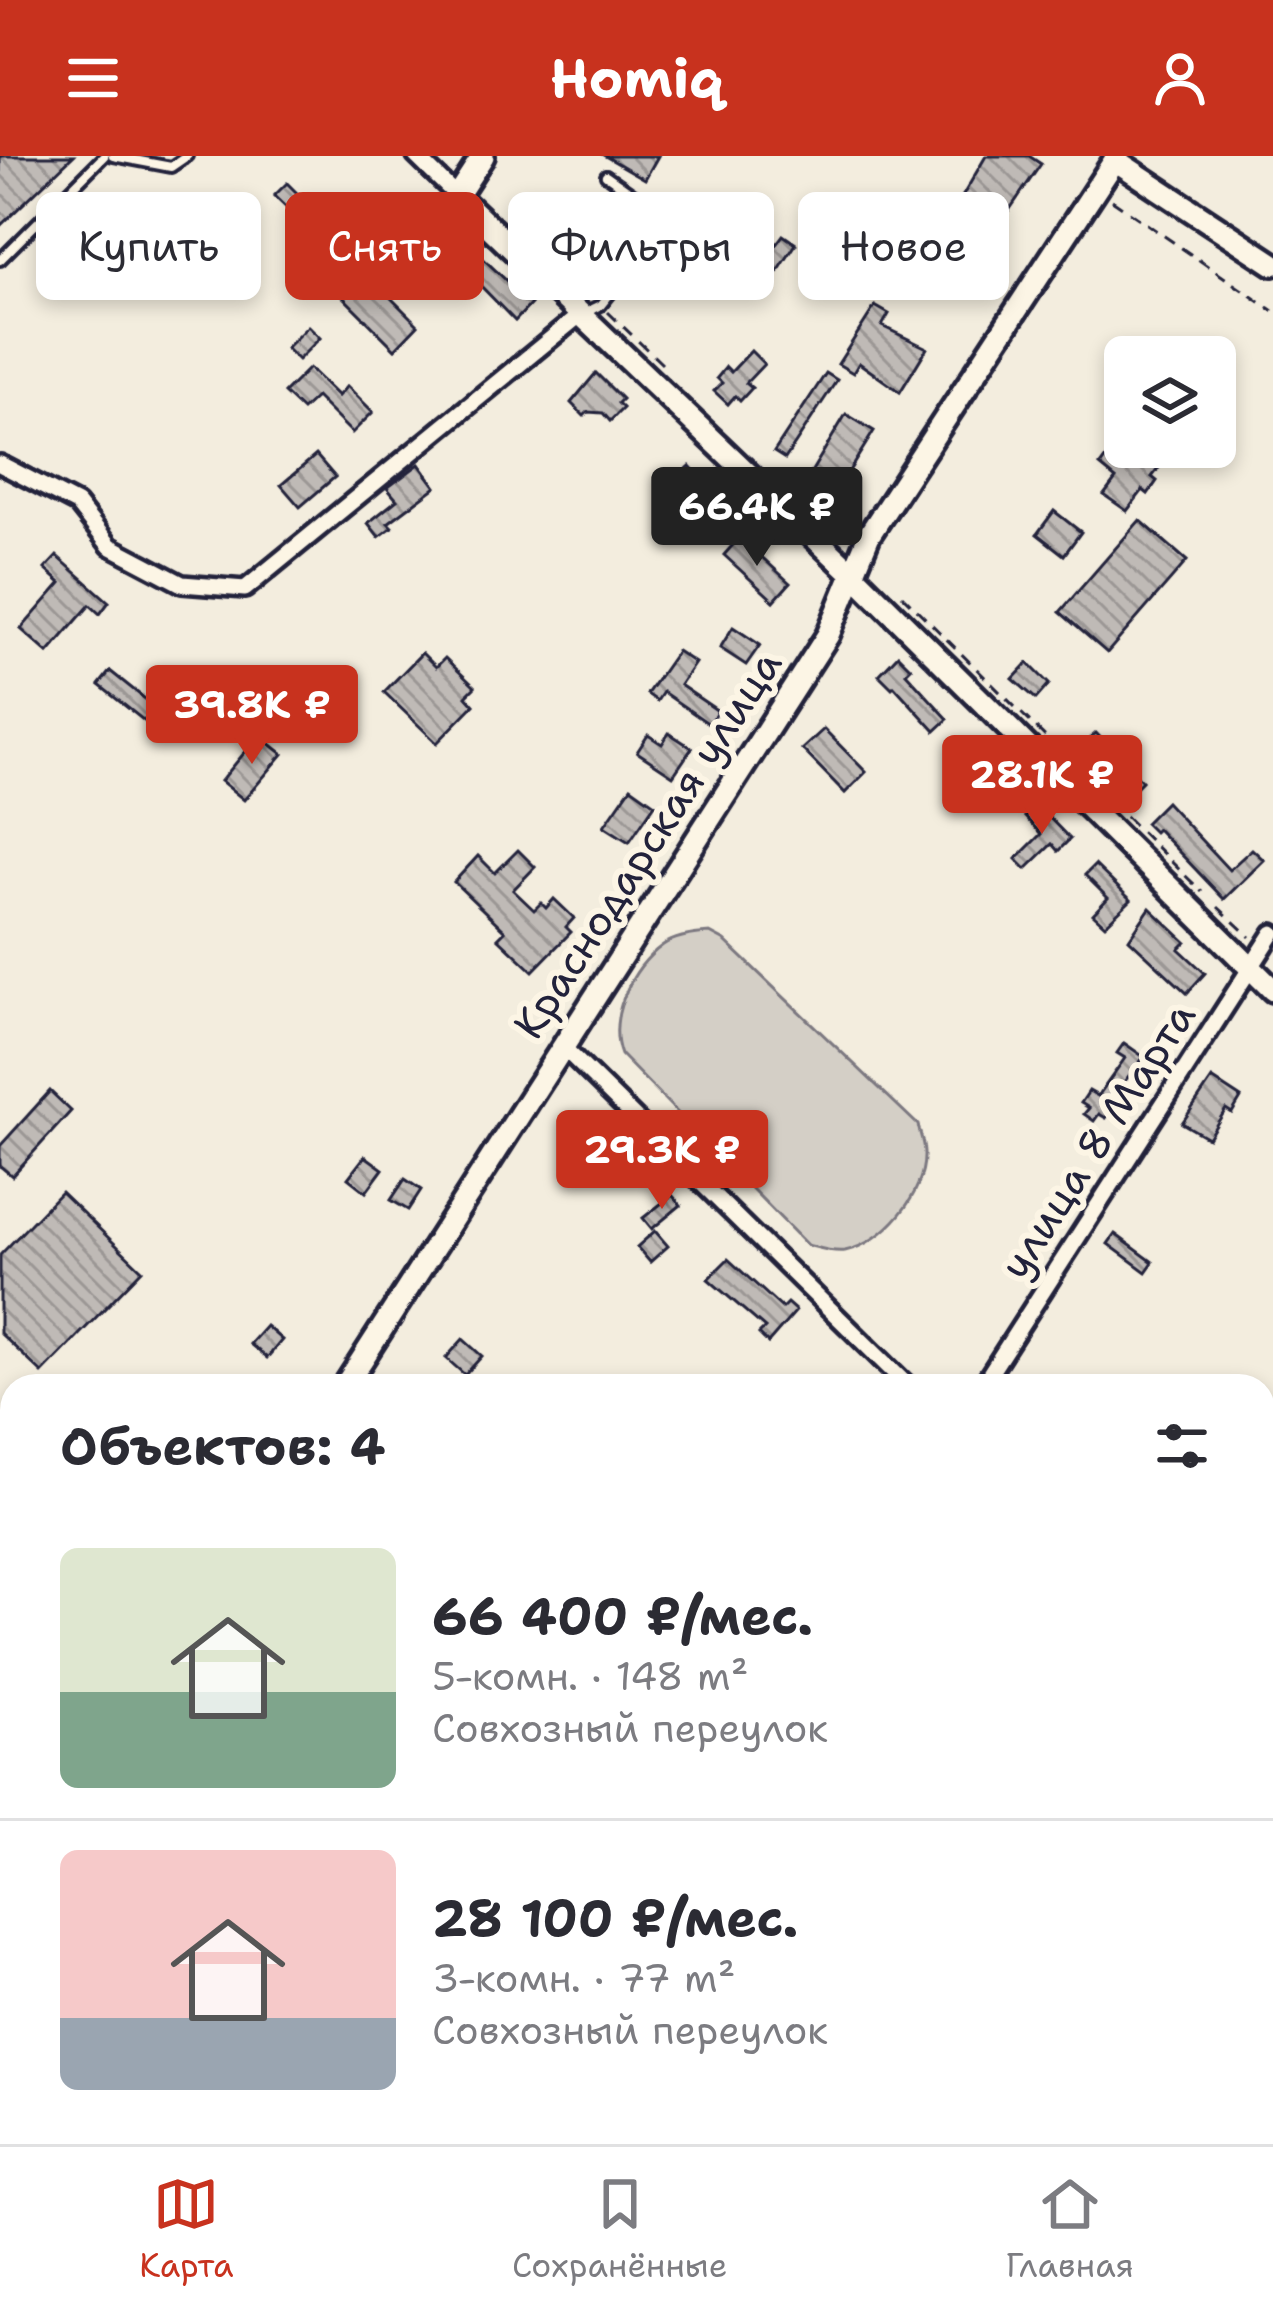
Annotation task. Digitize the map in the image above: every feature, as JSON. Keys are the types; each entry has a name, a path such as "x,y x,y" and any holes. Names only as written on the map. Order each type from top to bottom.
{"street":[{"path":"416,156 453,192"},
{"path":"460,192 482,156"},
{"path":"1114,157 1273,264"},
{"name":"Краснодарская улица","path":"353,1374 828,635 869,535 1114,157"},
{"path":"484,222 855,576 1273,990"},
{"path":"0,464 77,504 110,546 182,584 245,589 581,314"},
{"name":"улица 8 Марта","path":"990,1374 1273,934"},
{"path":"563,1047 896,1374"}],"lane":[{"path":"0,260 104,156"},
{"path":"113,156 171,166 187,156"},
{"path":"606,175 630,192"},
{"path":"581,314 606,300"}],"path":[{"path":"1096,189 1273,310"}],"shaded area":[{"path":"710,933 725,941 918,1125 924,1153 918,1184 888,1227 860,1246 840,1251 807,1245 621,1055 617,1041 620,1010 641,967 668,942"}],"building":[{"path":"0,156 73,156 0,226"},
{"path":"605,156 658,156 645,179"},
{"path":"986,156 1029,156 1041,164 1009,210 1009,192 965,192"},
{"path":"287,183 296,192 285,192 285,207 274,196"},
{"path":"783,235 796,244 774,278 774,245"},
{"path":"484,259 508,282 508,300 531,304 515,321 484,289"},
{"path":"346,300 393,300 418,325 395,349"},
{"path":"875,306 889,314 882,326 927,348 900,392 859,363 853,373 838,364"},
{"path":"308,326 320,338 298,360 286,348"},
{"path":"751,351 764,364 746,383 752,388 740,401 735,396 728,404 714,391 722,383 717,378 726,367 731,372"},
{"path":"309,368 338,396 347,386 373,412 352,433 316,397 302,410 284,393"},
{"path":"596,373 622,399 618,403 623,408 610,421 603,413 584,416 571,403"},
{"path":"826,373 837,380 785,459 774,452"},
{"path":"846,414 874,431 831,500 804,484"},
{"path":"316,455 335,477 300,507 281,485"},
{"path":"1104,460 1104,468 1159,468 1152,477 1157,481 1127,511 1104,495 1116,479 1100,466"},
{"path":"419,464 436,487 388,523 392,527 379,537 368,523 397,500 387,488"},
{"path":"690,466 713,491 684,517 661,492"},
{"path":"1054,511 1081,532 1064,555 1037,534"},
{"path":"1140,520 1187,561 1107,653 1060,612"},
{"path":"740,537 790,583 774,601 724,555"},
{"path":"57,556 109,602 100,614 90,605 48,653 21,629 61,583 45,569"},
{"path":"733,627 760,645 746,665 720,648"},
{"path":"677,651 695,663 680,685 718,711 709,724 663,692 657,701 647,694"},
{"path":"422,653 436,667 445,658 475,687 466,696 474,705 437,743 384,692"},
{"path":"898,655 911,668 906,673 948,719 935,731 879,675"},
{"path":"1028,663 1049,684 1036,699 1013,679"},
{"path":"110,671 184,730 173,744 99,685"},
{"path":"824,729 866,772 845,793 802,749"},
{"path":"669,733 692,748 673,776 637,752 648,735 662,744"},
{"path":"1096,733 1142,781 1125,798 1078,749"},
{"path":"259,735 283,754 244,800 221,781"},
{"path":"975,742 1008,776 993,790 961,756"},
{"path":"631,787 655,804 629,842 604,826"},
{"path":"1166,802 1229,870 1252,849 1264,860 1224,899 1157,829 1154,832 1145,823"},
{"path":"1037,805 1070,839 1058,851 1052,844 1026,869 1016,859 1041,834 1025,817"},
{"path":"518,850 535,867 513,890 534,910 541,903 546,908 554,899 574,918 566,927 571,932 533,971 498,938 505,931 454,882 478,856 495,873"},
{"path":"1095,865 1131,900 1105,925 1093,914 1108,898 1085,875"},
{"path":"1150,908 1186,942 1179,949 1205,973 1187,993 1129,939"},
{"path":"1124,1043 1144,1057 1108,1102 1114,1106 1106,1118 1099,1114 1094,1121 1084,1114 1089,1108 1081,1103 1089,1091 1098,1096 1125,1058 1117,1053"},
{"path":"1212,1079 1241,1098 1232,1113 1226,1109 1208,1138 1182,1123"},
{"path":"50,1091 71,1111 12,1176 0,1166 0,1146"},
{"path":"365,1156 383,1169 366,1192 348,1178"},
{"path":"405,1179 421,1190 408,1210 391,1200"},
{"path":"61,1192 142,1270 42,1373 0,1333 0,1255"},
{"path":"672,1195 681,1205 652,1229 643,1218"},
{"path":"655,1231 668,1246 650,1262 637,1247"},
{"path":"1115,1234 1153,1262 1146,1272 1108,1244"},
{"path":"728,1259 782,1308 787,1303 796,1311 768,1343 759,1334 765,1328 708,1279"},
{"path":"266,1326 282,1340 267,1358 250,1344"},
{"path":"463,1339 482,1356 466,1374 446,1358"}]}
